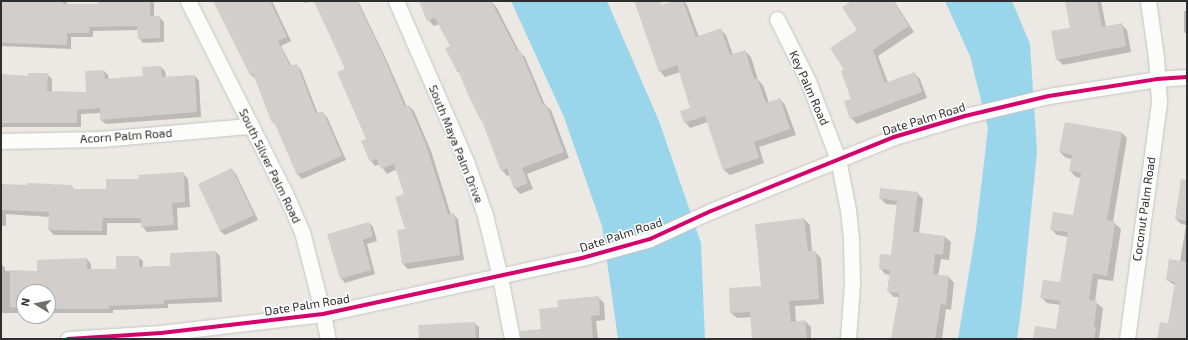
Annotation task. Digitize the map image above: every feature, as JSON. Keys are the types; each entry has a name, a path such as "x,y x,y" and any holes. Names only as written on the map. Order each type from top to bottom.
{"street":[{"name":"South Silver Palm Road","path":"188,1 302,232 324,314 328,339"},
{"name":"South Maya Palm Drive","path":"396,1 466,162 485,215 500,277 512,339"},
{"name":"Coconut Palm Road","path":"1127,339 1159,102 1156,57 1148,1"},
{"name":"Key Palm Road","path":"777,19 808,81 838,159 848,210 851,239 852,284 848,339"},
{"name":"Date Palm Road","path":"68,339 161,333 324,314 582,258 650,238 711,211 894,137 965,116 1049,96 1157,79 1187,77"},
{"name":"Acorn Palm Road","path":"1,141 101,139 251,126"}],"water":[{"path":"511,1 607,1 659,121 701,243 705,339 618,339 602,226 564,117"},
{"path":"945,1 1012,1 1030,44 1037,152 1017,339 958,339 976,230 988,128 970,56"}],"building":[{"path":"1,1 63,1 63,4 98,4 98,1 150,1 150,16 160,16 160,38 138,39 137,26 89,27 89,33 67,33 67,45 1,43"},
{"path":"213,1 270,1 287,37 278,41 290,66 297,64 316,114 323,111 342,156 297,175 274,122 272,123 253,74 250,75"},
{"path":"314,1 357,1 382,53 405,107 409,105 426,145 448,214 454,213 460,255 402,264 397,230 405,229 395,197 404,194 394,164 381,169 377,159 370,162 361,141 366,139 337,72 345,69"},
{"path":"419,1 491,1 517,51 520,50 543,105 546,104 564,152 522,168 528,183 514,189 507,168 501,171 482,121 470,99 458,70 457,71 445,48 450,46 435,18 427,21"},
{"path":"634,1 660,1 661,5 674,1 683,1 696,37 721,28 730,55 745,50 754,79 757,78 766,103 780,98 790,129 754,142 759,158 723,170 705,116 684,123 680,111 690,108 677,65 659,72"},
{"path":"851,1 893,1 909,26 873,50 885,83 915,72 922,92 850,119 844,101 851,99 841,71 844,70 830,48 857,30 842,7"},
{"path":"1065,1 1097,1 1102,27 1122,23 1126,46 1056,60 1051,31 1070,28"},
{"path":"161,66 162,77 195,75 197,112 100,120 100,108 77,110 77,123 1,123 1,74 28,76 28,73 48,73 47,91 86,92 85,71 104,70 105,79 143,76 142,67"},
{"path":"1065,122 1122,132 1107,220 1115,222 1112,244 1107,276 1093,273 1089,300 1097,301 1094,339 1033,339 1035,326 1056,329 1060,301 1040,298 1043,280 1060,282 1068,232 1050,230 1053,212 1073,215 1081,173 1069,171 1072,155 1059,152"},
{"path":"232,168 254,215 220,231 198,184"},
{"path":"184,172 185,202 172,203 174,225 141,227 141,218 103,218 102,231 48,230 49,212 1,210 1,184 27,185 27,183 72,185 72,189 106,189 106,179 139,179 138,175"},
{"path":"1181,179 1187,180 1187,221 1175,219"},
{"path":"880,188 918,192 913,232 945,236 943,255 935,254 933,274 949,276 946,305 941,304 935,339 891,339 899,293 887,292 890,270 879,269 880,254 891,255 897,201 879,198"},
{"path":"804,218 808,251 816,251 819,299 789,301 791,322 805,320 807,338 752,339 750,312 730,313 729,288 761,286 755,224"},
{"path":"369,222 373,236 363,240 371,270 340,279 327,234"},
{"path":"216,251 218,297 164,300 164,304 109,306 109,309 56,308 56,284 16,284 16,307 10,307 10,270 37,271 37,260 87,258 87,269 116,269 116,256 139,256 139,267 170,266 170,253"},
{"path":"1169,259 1187,262 1187,339 1157,339 1160,322 1168,323 1175,282 1166,280"},
{"path":"599,296 600,315 591,316 593,339 521,339 520,331 541,329 539,309 558,307 557,300"},
{"path":"475,322 476,339 419,339 418,325"}],"cycle path":[{"path":"68,339 161,333 323,314 582,258 650,239 711,211 894,137 965,116 1049,96 1157,79 1187,77"}]}
